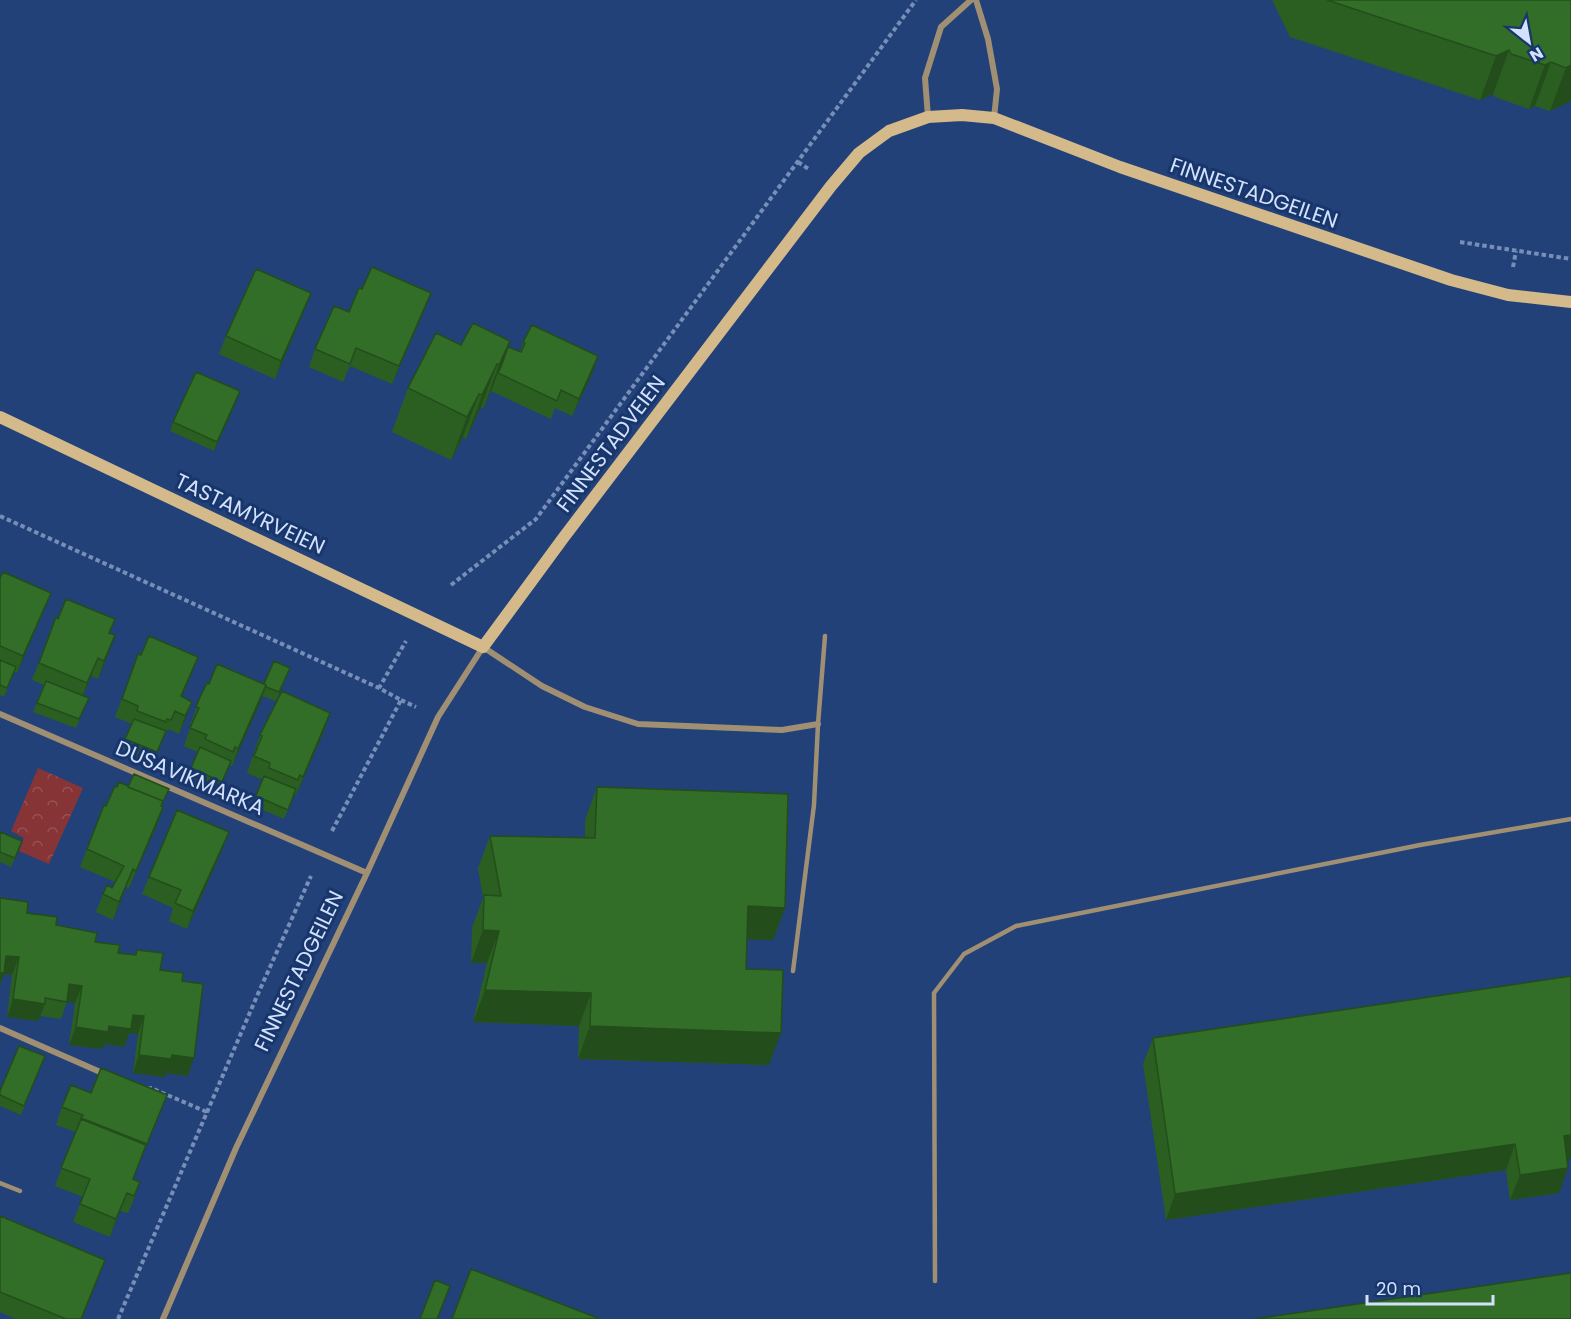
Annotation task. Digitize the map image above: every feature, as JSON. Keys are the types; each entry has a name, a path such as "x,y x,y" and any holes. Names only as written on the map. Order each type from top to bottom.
{"main road":[{"name":"FINNESTADGEILEN","path":"928,117 962,115 994,118 1120,167 1451,280 1508,295 1571,302"},
{"name":"FINNESTADVEIEN","path":"483,647 831,186 860,153 889,131 928,117"},
{"name":"TASTAMYRVEIEN","path":"0,417 483,647"}],"street":[{"path":"928,117 925,78 941,27 971,0"},
{"path":"976,0 988,39 997,89 994,118"},
{"path":"483,647 542,686 576,703 638,724 782,730 818,724"},
{"name":"FINNESTADGEILEN","path":"163,1319 236,1148 367,873 438,717 483,647"},
{"name":"DUSAVIKMARKA","path":"0,714 367,873"},
{"path":"0,1028 140,1090"}],"lane":[{"path":"793,971 814,805 825,636"},
{"path":"935,1281 934,993 964,954 1016,926 1420,845 1571,819"},
{"path":"0,1183 20,1191"}],"path":[{"path":"451,585 536,519 916,0"},
{"path":"798,162 813,172"},
{"path":"1460,242 1571,259"},
{"path":"1513,267 1516,251"},
{"path":"0,516 401,700 331,833"},
{"path":"379,688 407,641"},
{"path":"118,1319 315,867"},
{"path":"140,1090 151,1088 207,1112"}],"green space":[{"path":"38,768 83,788 49,864 19,851 24,838 11,831"}],"building":[{"path":"1327,0 1571,0 1571,65 1566,68 1551,62 1545,65 1511,54 1509,50 1496,56"},
{"path":"372,267 431,293 399,366 356,348 350,364 315,349 334,306 349,312 359,288 362,289"},
{"path":"256,269 311,293 281,361 226,336"},
{"path":"473,323 510,341 499,365 497,364 482,395 479,394 467,417 408,388 436,333 461,345"},
{"path":"532,325 598,356 579,399 561,390 557,401 498,373 508,347 521,352 525,343 523,342"},
{"path":"196,372 240,391 217,442 173,422"},
{"path":"3,572 51,593 23,656 0,646 0,578"},
{"path":"66,599 115,619 109,633 115,635 104,661 98,658 87,683 39,663 56,617 58,619"},
{"path":"149,636 198,657 181,696 192,702 185,716 175,711 171,720 167,719 166,722 137,711 138,706 122,699 138,654 141,655"},
{"path":"0,660 16,667 7,688 0,685"},
{"path":"274,661 290,668 279,692 264,684"},
{"path":"217,664 266,685 238,749 235,747 233,752 205,739 207,735 190,728 199,708 196,707 201,695 207,683 209,684"},
{"path":"46,681 89,698 79,719 37,703"},
{"path":"282,691 330,713 303,777 300,775 298,780 269,768 270,763 254,756 262,736 260,735"},
{"path":"134,719 166,731 157,752 125,739"},
{"path":"200,747 231,761 222,782 191,768"},
{"path":"134,774 169,789 161,806 163,801 128,787"},
{"path":"264,776 296,789 288,810 256,796"},
{"path":"119,782 163,801 161,806 163,807 136,871 133,869 119,902 103,894 107,885 112,888 124,866 87,849 104,805 106,806"},
{"path":"597,787 788,794 785,908 748,906 746,969 783,970 781,1033 590,1026 591,993 485,990 499,931 483,930 484,895 501,896 490,836 595,838"},
{"path":"177,810 229,832 193,911 175,903 181,890 149,877"},
{"path":"0,832 22,841 15,858 0,852"},
{"path":"0,898 28,902 27,913 57,917 56,925 97,933 95,942 120,945 118,953 136,955 137,950 163,953 160,970 183,973 182,981 203,984 194,1058 172,1055 171,1059 139,1055 144,1016 133,1015 131,1029 109,1026 108,1032 76,1027 82,986 69,984 67,1002 45,998 45,1004 13,999 19,957 6,956 4,973 0,973"},
{"path":"1571,976 1571,1135 1564,1136 1568,1168 1520,1175 1515,1144 1175,1194 1153,1038"},
{"path":"19,1046 45,1056 24,1106 0,1095"},
{"path":"101,1068 167,1095 147,1144 81,1118 83,1115 62,1107 71,1085 91,1093"},
{"path":"81,1119 146,1145 133,1179 140,1182 134,1196 127,1193 116,1219 80,1204 90,1179 61,1168"},
{"path":"0,1216 105,1260 81,1319 66,1319 0,1292"},
{"path":"471,1269 600,1319 452,1319"},
{"path":"1571,1273 1571,1319 1254,1319"},
{"path":"435,1280 450,1286 437,1319 420,1319"}]}
